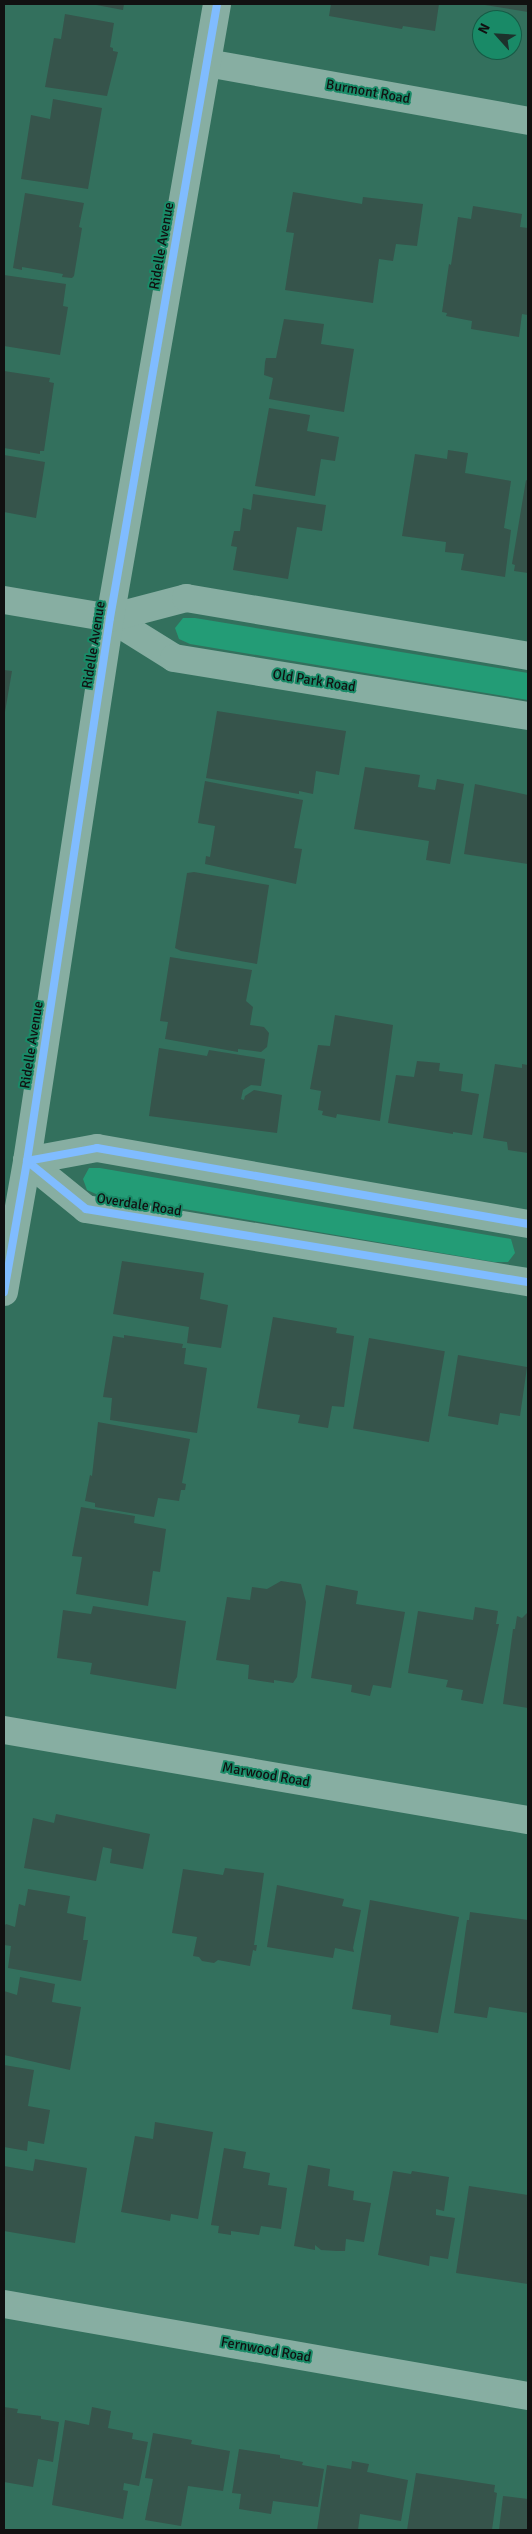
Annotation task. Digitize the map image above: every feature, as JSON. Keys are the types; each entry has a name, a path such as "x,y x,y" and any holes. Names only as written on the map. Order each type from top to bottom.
{"street":[{"name":"Ridelle Avenue","path":"4,1292 27,1161 110,618 217,4"},
{"name":"Burmont Road","path":"207,63 528,121"},
{"name":"Old Park Road","path":"110,618 186,598 528,656"},
{"name":"Old Park Road","path":"4,600 110,618 174,658 528,716"},
{"path":"27,1161 97,1148 528,1224"},
{"name":"Overdale Road","path":"27,1161 86,1209 528,1282"},
{"name":"Marwood Road","path":"4,1730 528,1820"},
{"name":"Fernwood Road","path":"4,2304 528,2396"}],"green space":[{"path":"183,618 195,618 528,673 528,700 190,644 179,639 175,628"},
{"path":"89,1168 100,1168 511,1239 515,1253 508,1262 494,1262 96,1194 87,1190 83,1179"}],"building":[{"path":"91,4 124,4 123,10"},
{"path":"331,4 439,4 435,31 403,26 402,29 329,16"},
{"path":"528,4 528,12 522,10 485,5"},
{"path":"65,14 114,23 110,47 113,48 113,51 118,52 107,96 45,87 54,38 61,39"},
{"path":"53,99 102,108 88,189 21,179 31,115 50,119"},
{"path":"293,192 362,204 363,197 423,204 417,246 396,244 393,261 379,259 373,303 285,290 294,233 286,232"},
{"path":"25,193 84,203 79,227 82,228 74,276 72,278 62,277 63,274 22,267 22,270 13,268"},
{"path":"473,206 522,214 520,227 528,228 528,315 522,314 519,337 471,329 472,321 446,316 447,313 442,312 458,217 471,219"},
{"path":"4,275 66,284 63,306 68,307 60,355 4,346"},
{"path":"284,319 324,324 321,344 354,349 344,412 269,399 273,378 264,375 265,362 266,358 276,358"},
{"path":"4,371 50,378 49,382 54,383 44,451 40,451 40,454 4,448"},
{"path":"269,408 310,415 307,431 339,437 335,461 321,459 315,496 255,486"},
{"path":"448,450 468,453 465,473 511,481 504,528 511,530 505,577 461,570 464,554 445,552 446,542 402,536 415,454 447,459"},
{"path":"4,455 45,462 36,518 4,512"},
{"path":"526,480 528,481 528,573 514,571 515,565 512,564"},
{"path":"253,494 326,505 322,531 297,527 288,579 233,570 237,547 231,546 234,531 240,531 243,508 251,510"},
{"path":"4,670 12,671 5,712 4,712"},
{"path":"217,711 346,731 339,775 316,771 313,794 299,791 299,794 206,778"},
{"path":"365,767 420,775 418,787 435,790 437,779 464,784 450,864 426,860 429,841 354,829"},
{"path":"205,781 303,800 294,848 302,849 296,884 205,864 206,856 210,857 215,826 198,823"},
{"path":"475,784 528,795 528,864 464,854"},
{"path":"194,872 269,885 257,964 181,951 175,948 187,873"},
{"path":"170,957 252,970 246,1001 253,1007 250,1025 264,1027 269,1033 267,1047 261,1052 238,1049 238,1052 165,1039 168,1022 160,1021"},
{"path":"335,1015 393,1025 380,1121 337,1114 336,1118 322,1115 323,1111 318,1110 321,1091 310,1089 318,1045 330,1046"},
{"path":"159,1048 207,1056 209,1050 265,1059 261,1086 251,1085 243,1090 241,1099 244,1100 245,1096 254,1090 282,1095 277,1133 149,1116"},
{"path":"417,1061 440,1063 439,1071 463,1074 461,1091 479,1094 472,1135 453,1132 453,1134 388,1123 396,1075 414,1077"},
{"path":"495,1064 522,1068 522,1064 528,1065 528,1153 508,1150 507,1142 483,1138"},
{"path":"122,1261 204,1273 200,1299 228,1305 221,1348 187,1343 189,1327 113,1314"},
{"path":"273,1317 337,1328 336,1333 354,1336 344,1407 332,1406 328,1428 298,1423 300,1415 257,1408"},
{"path":"124,1335 183,1344 182,1348 186,1348 184,1364 207,1368 197,1433 110,1420 112,1398 103,1397 113,1336 124,1338"},
{"path":"369,1338 445,1351 429,1442 353,1429"},
{"path":"458,1355 527,1367 520,1416 500,1413 498,1425 448,1416"},
{"path":"98,1422 190,1439 182,1483 186,1484 185,1490 181,1490 179,1501 158,1498 154,1517 95,1507 95,1503 85,1501 90,1475 92,1476"},
{"path":"81,1507 135,1516 134,1523 166,1529 160,1572 153,1571 148,1606 76,1594 82,1557 72,1556"},
{"path":"281,1581 301,1584 306,1602 297,1677 293,1683 274,1680 274,1683 248,1679 249,1665 216,1660 227,1597 250,1600 252,1587 267,1589"},
{"path":"326,1585 358,1591 356,1604 405,1612 391,1688 373,1685 370,1696 351,1692 352,1685 311,1678"},
{"path":"93,1606 186,1621 176,1689 90,1674 92,1663 57,1658 63,1610 91,1614"},
{"path":"475,1607 498,1611 496,1624 499,1624 483,1704 461,1700 463,1690 446,1687 448,1680 408,1673 418,1611 473,1620"},
{"path":"528,1612 528,1708 503,1704 513,1629 515,1629 517,1616 522,1618"},
{"path":"56,1814 150,1834 143,1869 110,1863 112,1849 103,1847 96,1881 24,1868 33,1818 54,1823"},
{"path":"225,1868 264,1873 254,1945 257,1945 256,1951 253,1950 250,1966 218,1960 214,1963 202,1961 199,1957 193,1956 197,1937 172,1933 183,1869 223,1875"},
{"path":"277,1885 344,1899 342,1906 361,1910 353,1948 354,1952 335,1948 333,1958 267,1947"},
{"path":"28,1889 70,1896 67,1913 86,1917 83,1940 88,1940 81,1981 8,1968 11,1946 4,1945 4,1926 6,1924 15,1927 19,1904 25,1906"},
{"path":"370,1900 459,1917 438,2033 390,2025 391,2015 352,2009"},
{"path":"470,1912 528,1920 528,2013 489,2007 487,2018 454,2013 467,1920 469,1920"},
{"path":"20,1977 55,1984 52,2002 81,2007 70,2070 4,2055 4,1991 17,1995"},
{"path":"4,2065 34,2070 28,2106 50,2110 44,2144 28,2141 27,2151 4,2147"},
{"path":"155,2122 213,2132 198,2219 171,2214 170,2221 121,2212 135,2136 153,2139"},
{"path":"224,2148 246,2152 243,2168 270,2173 268,2185 287,2188 281,2229 261,2226 259,2235 231,2231 231,2235 218,2233 219,2226 211,2225"},
{"path":"35,2159 87,2168 75,2243 4,2231 4,2166 33,2171"},
{"path":"308,2165 330,2169 328,2186 354,2191 353,2200 371,2203 364,2242 346,2239 345,2251 321,2250 315,2245 315,2250 294,2246"},
{"path":"393,2171 411,2174 412,2171 449,2177 444,2211 436,2209 436,2215 455,2218 448,2259 430,2256 429,2266 378,2255"},
{"path":"469,2186 528,2195 528,2284 456,2273"},
{"path":"4,2407 18,2409 17,2413 41,2416 41,2419 59,2422 53,2462 38,2459 33,2487 4,2482"},
{"path":"92,2407 111,2411 108,2428 133,2433 132,2439 148,2442 139,2486 124,2483 123,2490 128,2491 123,2519 52,2505 65,2420 89,2425"},
{"path":"153,2433 192,2440 191,2444 230,2451 223,2491 188,2486 181,2526 145,2520 153,2479 145,2478"},
{"path":"239,2449 280,2455 280,2458 303,2462 302,2465 324,2469 318,2507 273,2501 271,2514 239,2509 241,2494 232,2493"},
{"path":"352,2461 369,2464 367,2472 408,2480 401,2521 360,2514 358,2530 317,2530 327,2465 351,2469"},
{"path":"416,2473 495,2485 494,2492 497,2493 492,2530 407,2530"},
{"path":"503,2496 528,2499 528,2530 499,2530"}],"cycle path":[{"path":"4,1292 27,1161 110,618 217,4"},
{"path":"27,1161 97,1148 528,1224"},
{"path":"27,1161 86,1209 528,1282"}]}
